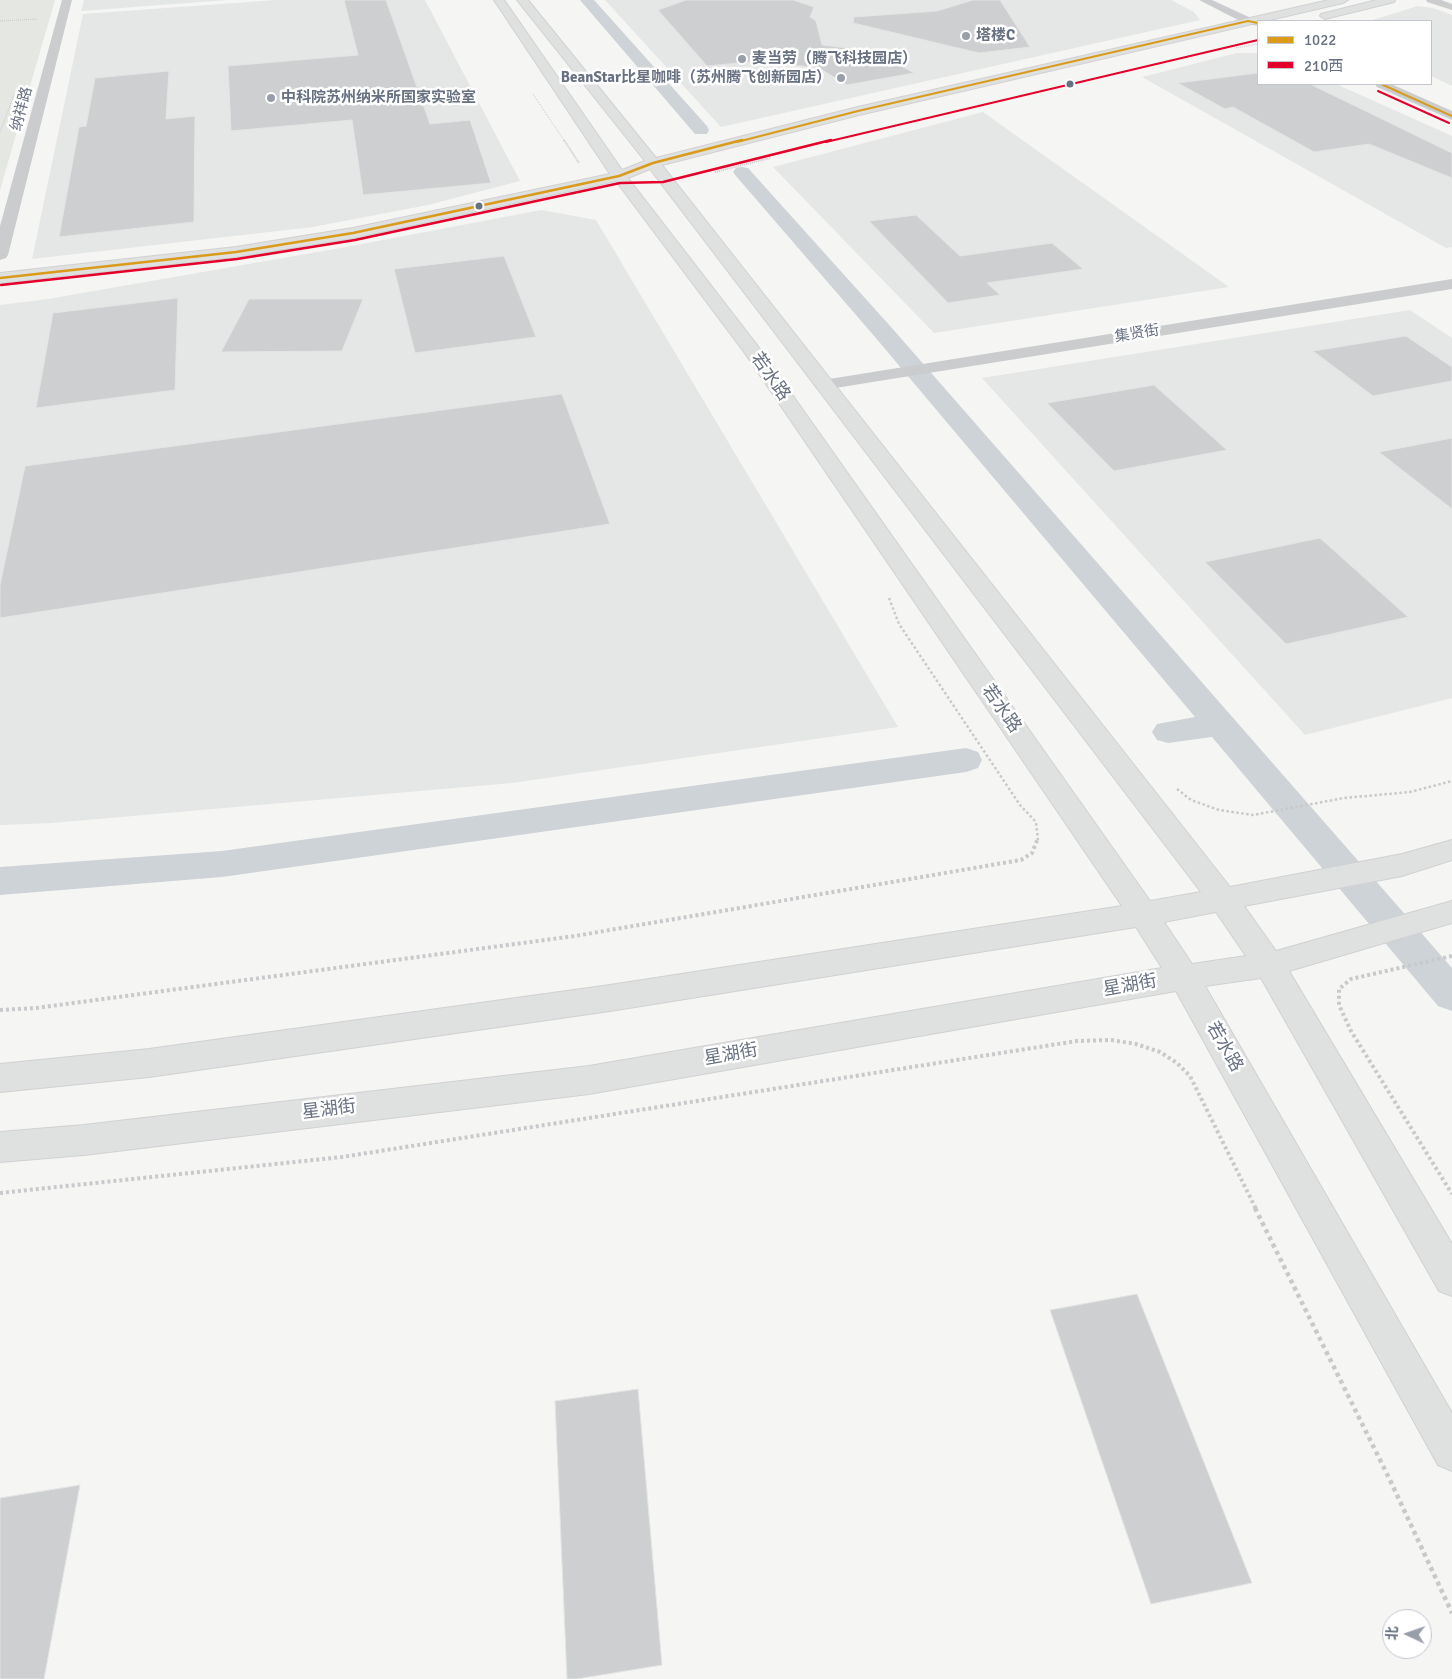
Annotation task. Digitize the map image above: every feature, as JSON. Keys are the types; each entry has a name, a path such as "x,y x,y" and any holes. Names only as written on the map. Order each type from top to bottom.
{"main road":[{"name":"若水路","path":"500,0 619,176 751,349 1184,976 1452,1452"},
{"name":"若水路","path":"522,0 657,169 1222,898 1268,965 1452,1278"},
{"path":"1270,20 1343,0"},
{"path":"1313,19 1390,0"},
{"path":"657,169 858,111 1255,24"},
{"path":"0,278 236,252 353,233 849,129 1257,32"},
{"path":"0,1078 149,1063 610,998 1143,914 1222,898 1278,890 1402,865 1452,850"},
{"name":"星湖街","path":"0,1147 103,1137 589,1080 1184,976 1268,965 1452,912"}],"street":[{"name":"纳祥路","path":"0,255 67,0"},
{"path":"1204,0 1255,24"},
{"path":"1431,0 1452,7"},
{"path":"1383,85 1452,116"},
{"path":"1405,85 1452,106"},
{"name":"集贤街","path":"823,385 1452,284"},
{"path":"1426,288 1446,300"}],"path":[{"path":"0,21 41,19"},
{"path":"0,132 14,95"},
{"path":"569,150 594,182"},
{"path":"0,1010 36,1008 575,936 1021,860 1032,853 1038,840 1036,822 1020,805 899,624 888,597"},
{"path":"1174,787 1191,800 1219,810 1253,815 1344,798 1410,792 1452,781"},
{"path":"1452,956 1351,980 1339,989 1339,1005 1350,1031 1452,1194"},
{"path":"0,1193 342,1157 1077,1041 1111,1040 1136,1044 1160,1052 1177,1063 1190,1076 1390,1480 1452,1613"}],"shaded area":[{"path":"0,0 55,0 0,190"},
{"path":"84,0 228,0 81,11"},
{"name":"中科院苏州纳米所国家实验室","path":"276,0 425,0 520,181 428,205 313,227 32,259 83,14"},
{"path":"605,0 1171,0 1194,12 1200,20 721,127"},
{"path":"1418,6 1433,8 1452,15 1452,86 1432,76 1432,20 1372,20"},
{"path":"1237,53 1257,53 1257,85 1338,85 1452,136 1452,247 1446,248 1142,77"},
{"path":"983,112 1229,287 934,333 773,167"},
{"path":"541,210 596,220 898,727 512,783 52,823 0,825 0,305 48,299 346,247"},
{"path":"1410,310 1452,338 1452,698 1305,735 982,378"}],"building":[{"path":"344,0 386,0 430,124 470,120 491,183 363,195 352,120 231,131 228,66 358,55"},
{"path":"686,0 793,0 814,7 810,17 816,21 822,45 873,51 914,73 847,85 819,68 760,61 707,66 658,10"},
{"name":"塔楼C","path":"973,0 1000,0 1030,47 979,53 853,23 854,17 937,11"},
{"path":"169,71 166,119 195,116 194,222 59,237 79,127 86,126 95,78"},
{"path":"1257,73 1257,85 1312,85 1452,153 1452,178 1369,144 1314,152 1233,107 1225,109 1178,83"},
{"path":"916,215 960,256 1052,243 1083,269 987,283 1000,295 948,303 869,221"},
{"path":"504,256 536,337 415,353 394,269"},
{"path":"178,298 175,390 36,408 53,313"},
{"path":"249,299 363,299 342,351 221,352"},
{"path":"1406,336 1452,367 1452,381 1373,396 1313,351"},
{"path":"1154,385 1227,450 1114,471 1047,403"},
{"path":"562,394 610,524 0,618 0,585 25,466"},
{"path":"1452,438 1452,509 1379,452"},
{"path":"1320,538 1408,617 1286,644 1205,562"},
{"path":"1137,1294 1252,1583 1151,1604 1050,1310"},
{"path":"638,1389 662,1665 567,1679 555,1401"},
{"path":"80,1485 44,1679 0,1679 0,1498"}],"waterway":[{"path":"587,0 701,130"},
{"path":"742,172 883,332 1452,995"},
{"path":"1168,732 1218,725"},
{"path":"0,881 222,864 966,760"}],"transit line":[{"name":"1022","path":"0,278 236,252 353,233 619,176 653,163 858,111 1248,21 1257,23"},
{"name":"210西","path":"1,285 237,259 355,240 620,183 663,182 860,133 1257,40"},
{"name":"1022","path":"1383,85 1452,116"},
{"name":"210西","path":"1378,91 1449,123"}],"place":[{"name":"塔楼C","path":"966,36"},
{"name":"麦当劳（腾飞科技园店）","path":"742,59"},
{"name":"BeanStar比星咖啡（苏州腾飞创新园店）","path":"841,78"},
{"name":"中科院苏州纳米所国家实验室","path":"271,98"}]}
